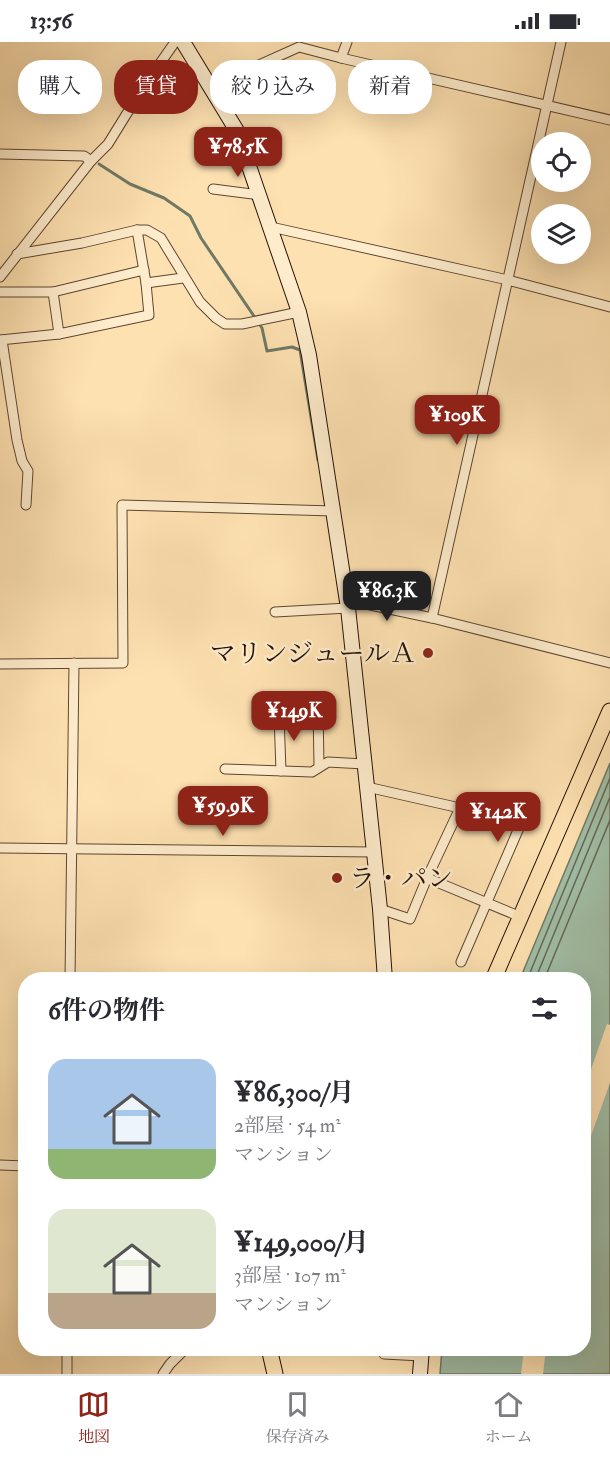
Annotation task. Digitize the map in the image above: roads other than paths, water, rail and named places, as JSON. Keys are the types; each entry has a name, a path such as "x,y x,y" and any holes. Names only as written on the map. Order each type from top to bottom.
{"main road":[{"path":"497,972 610,711"},
{"path":"271,1356 275,1374"}],"street":[{"path":"0,277 91,161 108,144 175,42"},
{"path":"183,42 210,83"},
{"path":"341,58 347,42"},
{"path":"432,618 561,42"},
{"path":"270,60 299,47 610,120"},
{"path":"228,114 237,131 271,227 299,312 309,355 348,604 384,972"},
{"path":"0,154 84,156 91,161"},
{"path":"213,189 260,195"},
{"path":"271,227 508,280 610,307"},
{"path":"17,254 82,243 137,230 147,230 161,238 183,278 200,302 225,324 242,324 299,312"},
{"path":"26,505 28,471 22,461 17,440 1,340 59,334 149,315 137,230"},
{"path":"0,292 53,292 144,270"},
{"path":"146,284 183,278"},
{"path":"53,292 59,334"},
{"path":"0,398 10,397"},
{"path":"0,664 123,663 122,505 334,511"},
{"path":"275,612 348,604 432,618 610,663"},
{"path":"70,972 74,663"},
{"path":"318,707 319,766"},
{"path":"279,715 280,771"},
{"path":"225,769 312,772 328,762 364,764"},
{"path":"367,787 522,820 461,962"},
{"path":"380,909 410,919 460,808"},
{"path":"0,848 374,852"},
{"path":"427,878 521,917"},
{"path":"0,1165 18,1166"},
{"path":"67,1356 67,1374"},
{"path":"163,1374 178,1356"},
{"path":"420,1374 422,1356"}],"water":[{"path":"610,763 610,1374 440,1374 441,1356 591,1356 591,972 523,972"}],"waterway":[{"path":"99,164 130,184 164,198 190,216 201,238 262,328 267,351 292,347 300,350 318,460"}],"place":[{"name":"マリンジュールＡ","path":"428,653"},
{"name":"ラ・パン","path":"337,878"}]}
